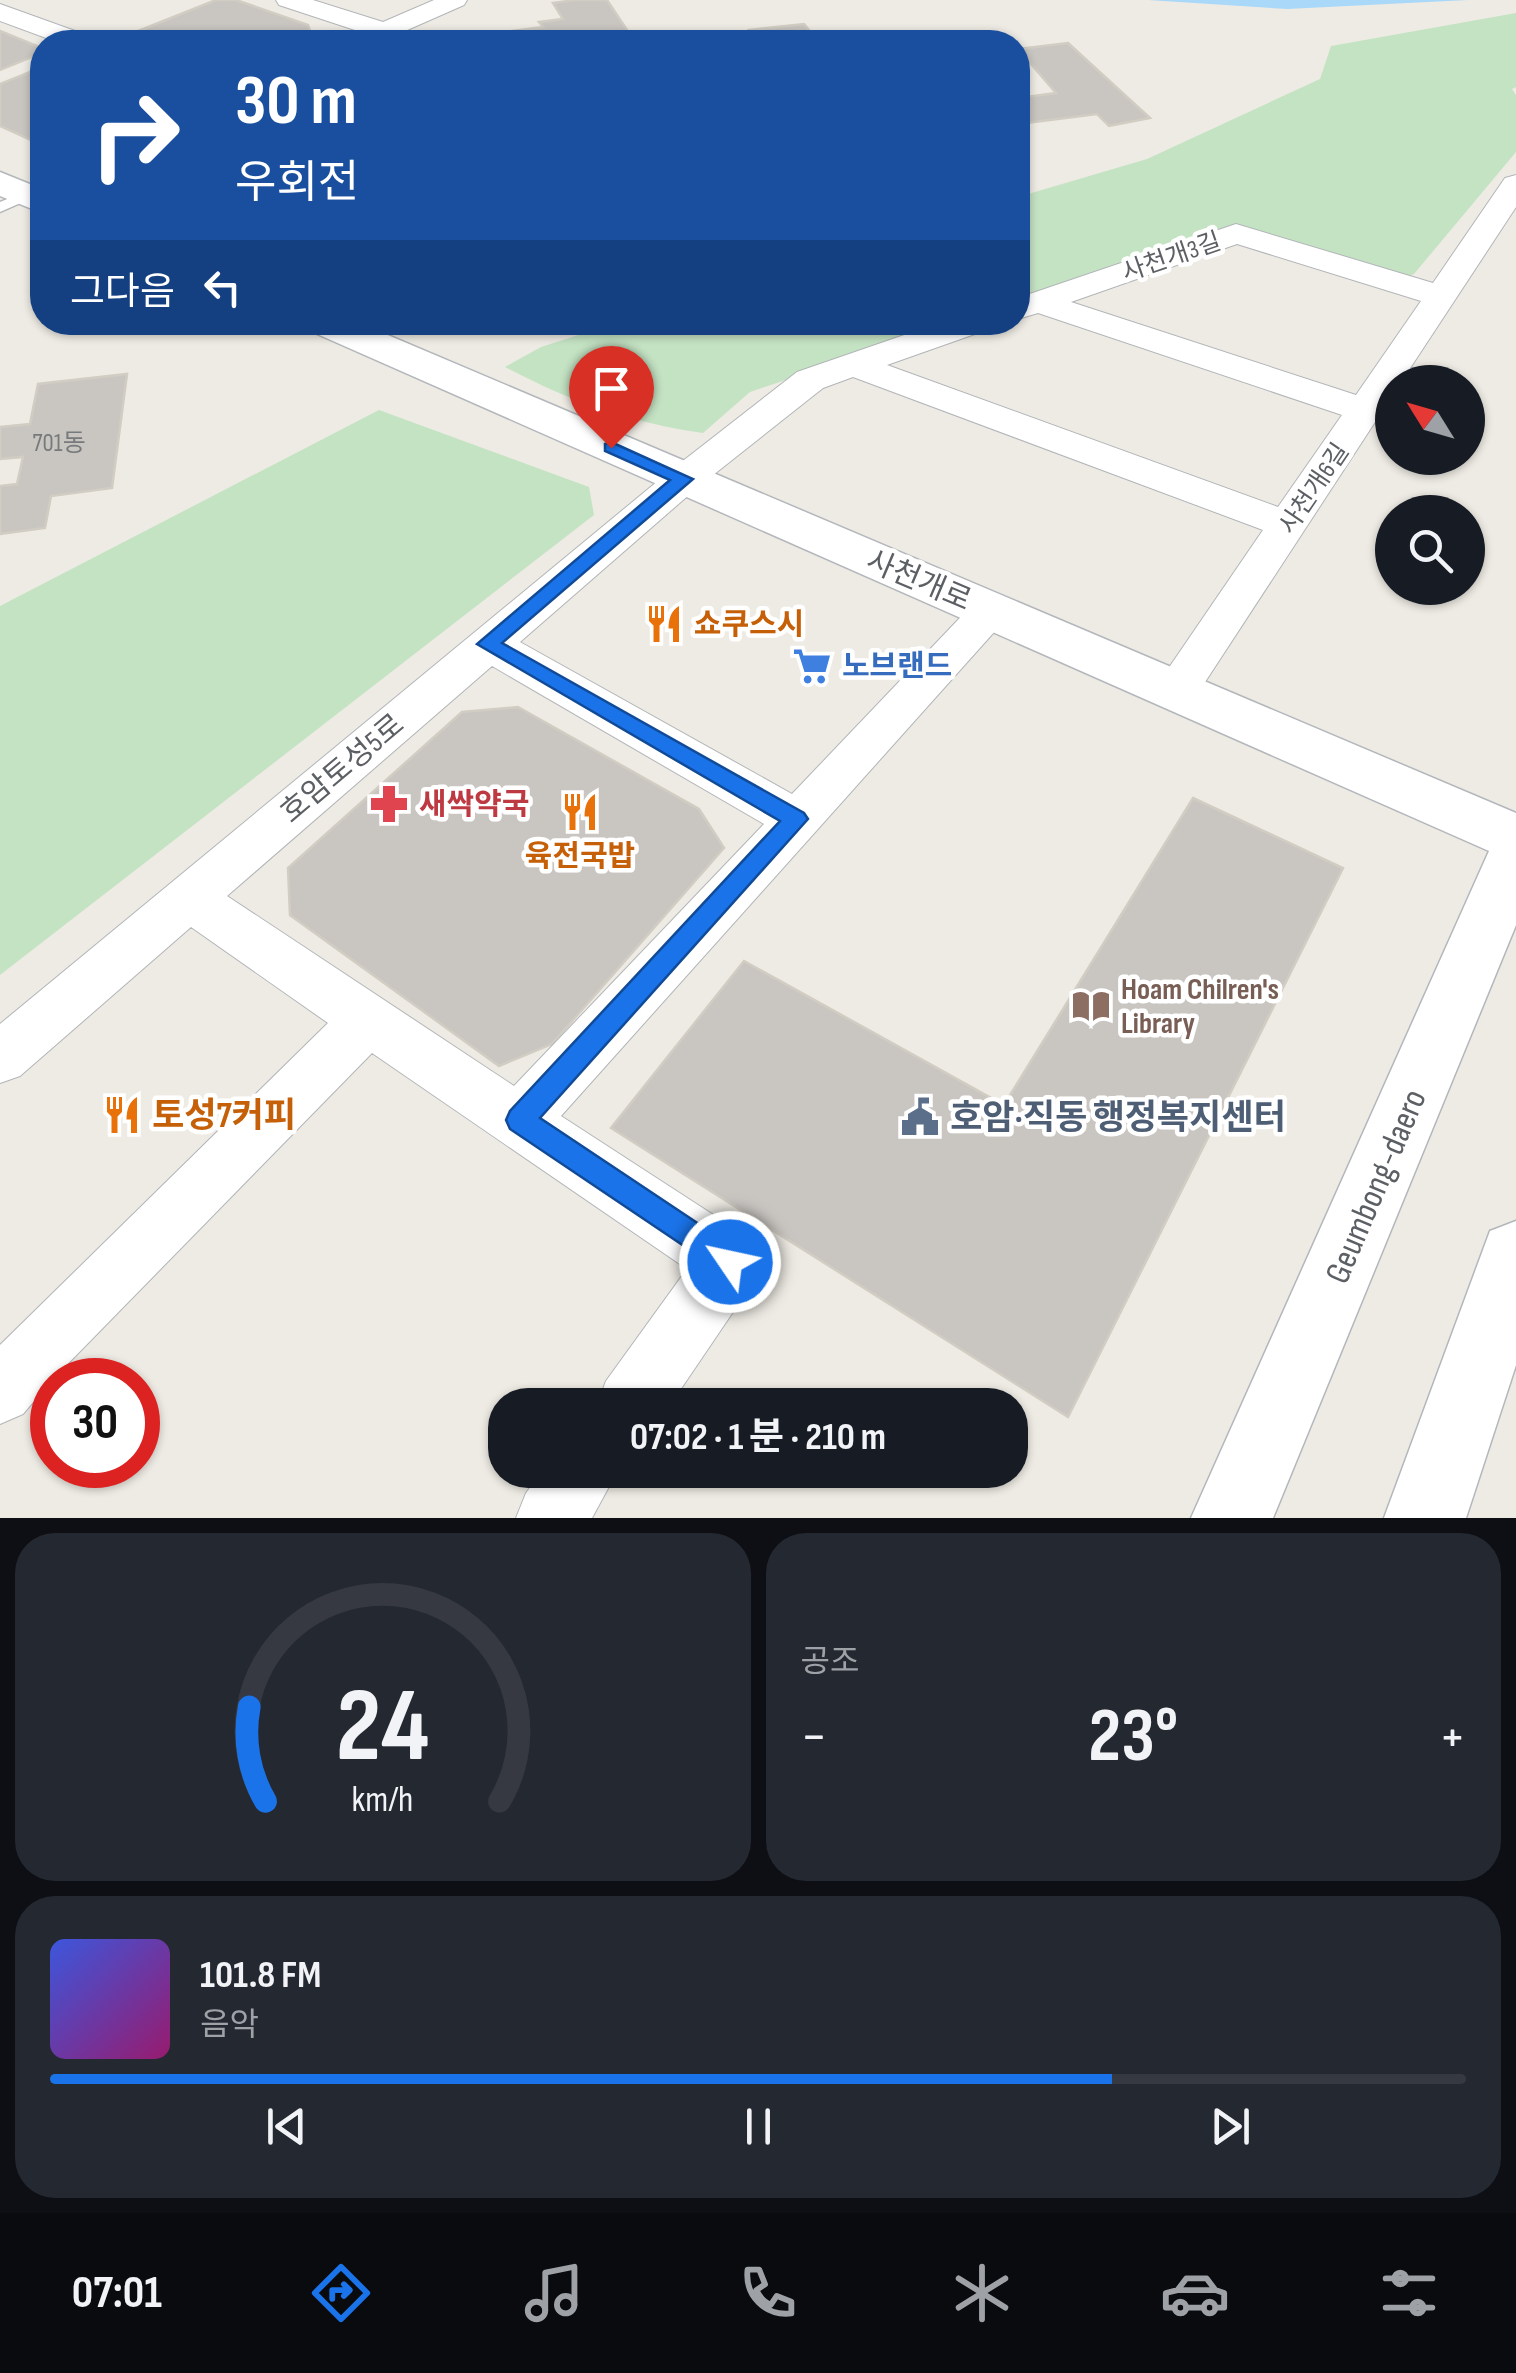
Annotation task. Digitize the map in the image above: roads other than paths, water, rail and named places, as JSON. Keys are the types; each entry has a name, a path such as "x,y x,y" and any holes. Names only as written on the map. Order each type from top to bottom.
{"street":[{"path":"288,0 381,30"},
{"path":"386,30 454,0"},
{"path":"0,12 48,30"},
{"name":"사천개6길","path":"1176,691 1516,184"},
{"name":"사천개3길","path":"1030,305 1236,234 1441,296"},
{"path":"1030,307 1365,410"},
{"name":"사천개로","path":"352,335 1516,838"},
{"path":"684,479 810,380 939,335"},
{"path":"853,364 1288,524"},
{"name":"호암토성5로","path":"0,1058 684,479"},
{"path":"520,1120 991,612"},
{"path":"488,644 796,819"},
{"name":"Geumbong-daero","path":"1232,1518 1516,854"},
{"path":"189,898 730,1262 642,1388"},
{"path":"0,1391 368,1020"},
{"path":"1425,1518 1516,1256"},
{"path":"551,1518 572,1488"}],"water":[{"path":"1148,0 1468,0 1287,9"}],"place":[{"name":"쇼쿠스시","path":"664,624"},
{"name":"노브랜드","path":"812,666"},
{"name":"새싹약국","path":"389,804"},
{"name":"육전국밥","path":"580,812"},
{"name":"Hoam Chilren's Library","path":"1091,1006"},
{"name":"토성7커피","path":"122,1115"},
{"name":"호암·직동 행정복지센터","path":"920,1117"}]}
